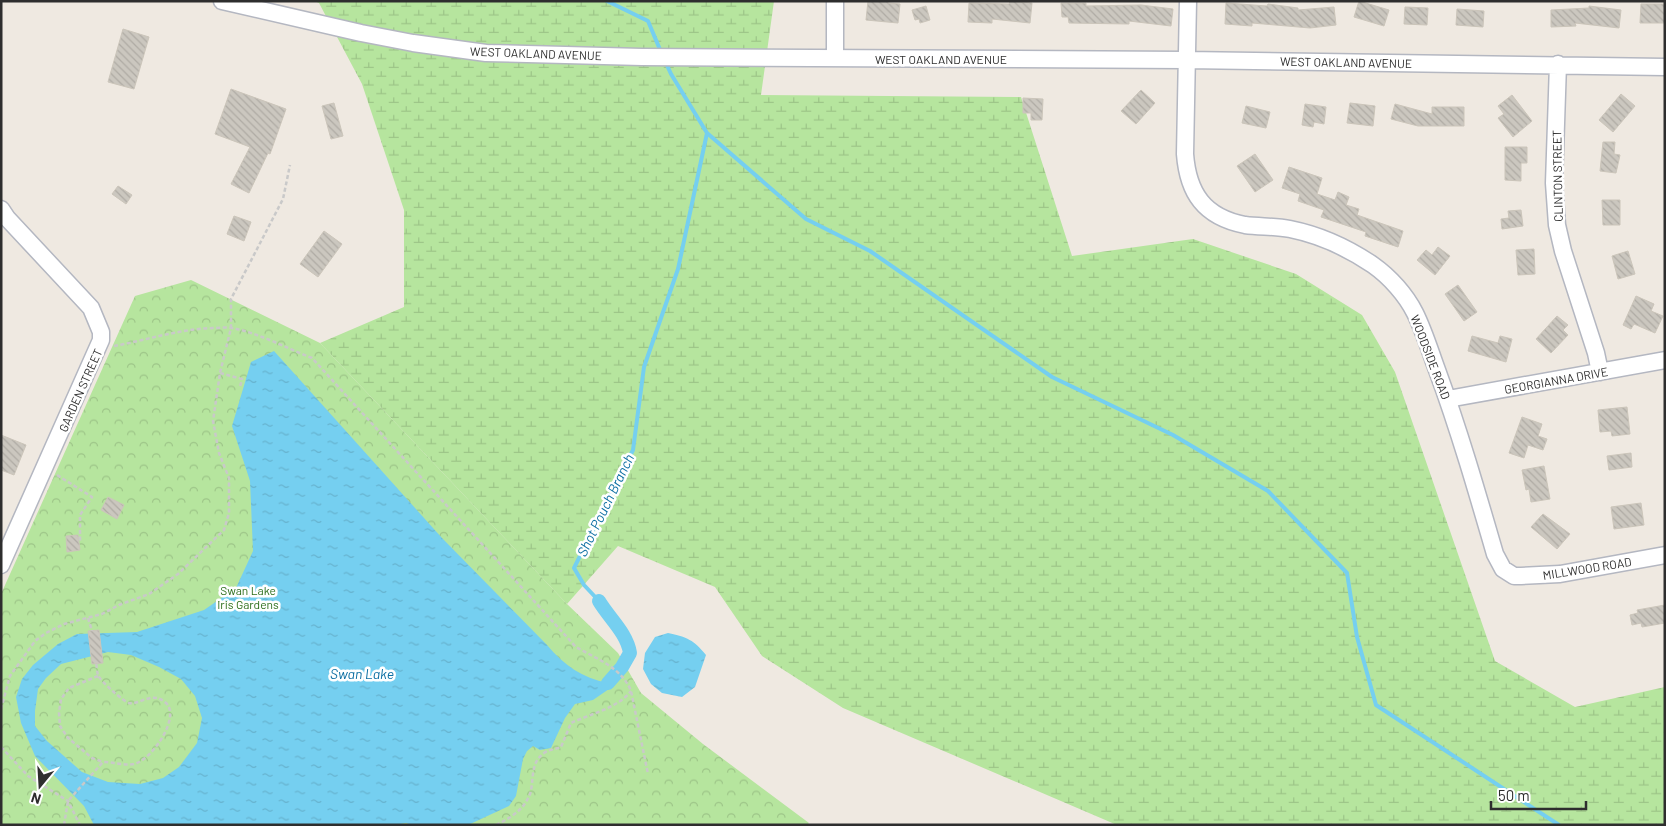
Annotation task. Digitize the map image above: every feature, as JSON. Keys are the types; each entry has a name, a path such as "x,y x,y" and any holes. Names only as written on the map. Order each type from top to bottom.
{"street":[{"name":"WEST OAKLAND AVENUE","path":"222,1 361,33 455,50 509,54 642,57 1186,60 1665,66"},
{"path":"834,58 835,1"},
{"name":"WOODSIDE ROAD","path":"1188,1 1185,129 1187,173 1191,186 1200,201 1217,215 1236,223 1290,229 1314,235 1346,249 1374,266 1404,295 1416,314 1448,399 1460,434 1494,554 1503,569 1510,573"},
{"name":"CLINTON STREET","path":"1558,64 1554,183 1557,225 1562,251 1596,353 1600,372"},
{"name":"GARDEN STREET","path":"1,209 7,218 91,308 101,332 101,340 1,565"},
{"name":"GEORGIANNA DRIVE","path":"1448,399 1665,360"},
{"name":"MILLWOOD ROAD","path":"1510,573 1521,576 1560,574 1665,555"}],"path":[{"path":"1,709 10,676 35,641 64,624 102,614 119,604 149,594 178,574 224,530 230,513 229,478 219,453 213,421 220,373 231,328 231,299 283,199 290,165"},
{"path":"101,340 112,346 146,340 173,332 200,328 231,328 312,358 576,647 613,667 628,682 632,691 648,774"},
{"path":"220,373 242,379 240,387"},
{"path":"44,470 55,473 92,497 80,515 80,543"},
{"path":"88,618 92,631"},
{"path":"96,664 98,676 104,684 126,702 132,704 152,697 161,699 167,704 170,712 169,721 156,749 145,760 134,764 103,762 92,758 68,738 60,726 59,712 61,699 69,688 84,680 98,676"},
{"path":"496,825 510,818 522,807 530,794 534,766 542,754 561,747 571,723 619,702 632,691"},
{"path":"1,747 28,776 68,801 80,825"},
{"path":"64,825 68,801 103,762"},
{"path":"510,818 510,825"}],"green space":[{"path":"314,1 774,1 761,95 1021,97 1072,256 1193,239 1296,274 1362,315 1395,372 1495,661 1575,707 1665,687 1665,825 1117,825 843,708 762,656 715,587 618,546 567,604 320,343 404,307 404,210 362,84 319,3"},
{"name":"Swan Lake Iris Gardens","path":"191,280 320,343 567,604 618,653 641,693 703,744 809,823 807,825 1,825 1,594 135,296"}],"water":[{"name":"Swan Lake","path":"274,351 442,538 553,652 574,670 590,678 608,683 609,689 593,700 575,704 565,718 551,748 540,750 533,746 527,751 523,759 516,796 509,806 468,825 412,825 406,823 395,825 94,825 84,806 35,756 21,723 16,697 22,679 33,665 58,644 77,634 137,632 204,610 236,588 253,551 250,481 232,426 251,362","holes":["108,652 131,655 181,679 195,696 202,718 197,743 179,767 163,778 140,784 108,782 82,772 47,741 35,726 38,689 46,678 61,664"]},
{"path":"668,633 690,640 706,655 695,687 682,697 662,693 651,684 643,669 645,653 655,637"}],"building":[{"path":"868,1 888,1 888,3 900,4 898,23 866,20"},
{"path":"1010,1 1032,3 1030,23 992,19 992,23 968,22 969,3 1009,4"},
{"path":"1359,1 1389,10 1384,26 1354,17"},
{"path":"1061,3 1086,3 1086,6 1141,5 1173,9 1171,26 1129,21 1129,24 1069,23 1068,17 1062,17"},
{"path":"1226,3 1267,6 1268,4 1298,8 1298,10 1334,7 1336,25 1310,28 1252,23 1252,26 1225,24"},
{"path":"1641,4 1665,4 1665,23 1640,23"},
{"path":"926,6 930,20 920,23 919,19 915,20 912,10"},
{"path":"1589,6 1621,10 1619,28 1575,23 1576,26 1551,27 1551,10 1589,8"},
{"path":"1405,7 1428,8 1427,25 1404,24"},
{"path":"1457,9 1484,11 1483,27 1456,25"},
{"path":"123,29 149,37 134,89 108,82"},
{"path":"231,89 286,109 270,154 268,153 249,193 231,184 250,147 215,134"},
{"path":"1141,90 1155,103 1136,124 1121,111"},
{"path":"1621,94 1635,106 1613,132 1599,120"},
{"path":"1512,95 1532,121 1513,137 1498,118 1504,114 1498,106"},
{"path":"1023,98 1043,99 1042,120 1031,120 1031,113 1023,113"},
{"path":"334,103 343,136 331,139 322,106"},
{"path":"1350,103 1375,106 1373,126 1347,123"},
{"path":"1305,104 1326,107 1324,124 1314,122 1313,127 1302,125"},
{"path":"1395,104 1432,114 1432,107 1464,107 1464,126 1418,126 1391,119"},
{"path":"1246,106 1270,112 1266,128 1242,123"},
{"path":"1603,142 1615,142 1614,154 1620,155 1616,173 1600,171"},
{"path":"1505,147 1527,147 1527,163 1521,163 1521,181 1505,180"},
{"path":"1255,154 1273,180 1255,192 1237,166"},
{"path":"1289,167 1322,178 1317,194 1335,200 1338,192 1349,197 1346,205 1359,209 1357,215 1403,231 1398,247 1365,236 1366,232 1321,217 1324,210 1298,201 1300,194 1282,188"},
{"path":"118,186 132,195 126,204 112,194"},
{"path":"1602,200 1620,200 1620,225 1603,225"},
{"path":"1521,210 1523,226 1502,229 1501,219 1509,218 1508,211"},
{"path":"234,216 251,222 244,241 227,234"},
{"path":"324,231 342,244 318,277 300,264"},
{"path":"1438,247 1450,256 1435,275 1417,260 1426,250 1432,255"},
{"path":"1534,249 1535,274 1518,275 1516,250"},
{"path":"1628,251 1635,274 1618,279 1612,256"},
{"path":"1458,285 1477,312 1464,321 1445,294"},
{"path":"1636,296 1654,304 1651,311 1663,316 1655,333 1634,324 1631,329 1623,325"},
{"path":"1557,316 1568,325 1563,330 1568,335 1551,353 1536,339"},
{"path":"1472,336 1498,343 1500,336 1512,339 1506,362 1468,351"},
{"path":"1627,407 1630,434 1612,436 1611,431 1600,432 1598,410"},
{"path":"1522,417 1542,424 1538,436 1547,439 1543,450 1528,445 1524,458 1509,453"},
{"path":"1,435 26,445 14,475 1,470"},
{"path":"1631,453 1632,467 1609,470 1607,456"},
{"path":"1544,466 1550,499 1531,502 1529,489 1526,490 1522,470"},
{"path":"108,497 124,505 117,519 101,510"},
{"path":"1641,503 1644,525 1614,529 1611,507"},
{"path":"1543,514 1570,534 1557,549 1531,527"},
{"path":"78,535 80,550 67,552 66,536"},
{"path":"1665,605 1665,623 1642,627 1641,623 1632,625 1630,615 1638,613 1637,610"},
{"path":"99,630 103,663 92,664 88,631"}],"waterway":[{"path":"607,1 648,21 661,52"},
{"path":"666,63 707,133 806,219 870,251 1052,377 1173,435 1268,491 1347,573 1357,637 1376,705 1559,825"},
{"name":"Shot Pouch Branch","path":"599,601 584,585 574,568 633,450 644,367 678,269 707,133"},
{"name":"Shot Pouch Branch","path":"599,601 622,632 630,653 622,667 608,683"}]}
